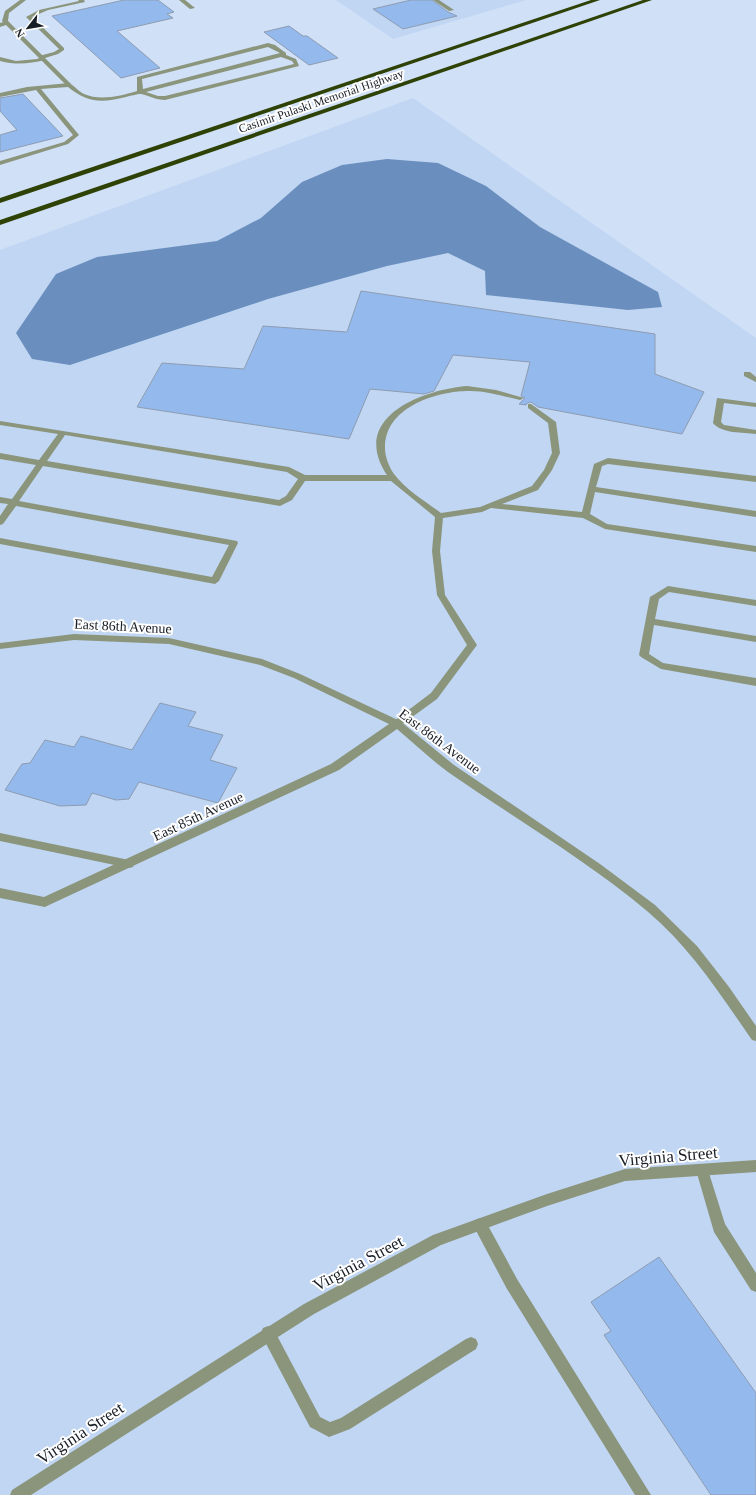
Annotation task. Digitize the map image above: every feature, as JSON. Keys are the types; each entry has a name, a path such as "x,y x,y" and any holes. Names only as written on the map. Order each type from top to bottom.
{"highway":[{"name":"Casimir Pulaski Memorial Highway","path":"0,201 597,0"},
{"name":"Casimir Pulaski Memorial Highway","path":"0,223 649,0"}],"street":[{"path":"23,0 8,12 5,21 69,85 82,95 96,98 118,98 155,87 283,56 294,60 297,65 165,98 156,98 140,92"},
{"path":"0,59 25,64 56,53 62,49 29,17 35,12 82,2 81,0"},
{"path":"182,0 192,8"},
{"path":"436,0 451,10"},
{"path":"0,25 7,23"},
{"path":"140,92 139,78 268,46 280,50 284,54 283,56"},
{"path":"0,95 37,88 69,85"},
{"path":"0,163 66,143 76,135 37,88"},
{"path":"747,374 756,380"},
{"path":"520,398 487,389 456,388 431,394 403,407 387,422 380,440 383,460 393,478 439,516 489,506 535,488 548,470 556,453 552,422 532,406"},
{"path":"756,405 720,400 717,423 722,427 756,432"},
{"path":"0,422 289,470 303,478 393,478"},
{"path":"0,522 63,432"},
{"path":"0,456 280,503 289,498 303,478"},
{"path":"585,516 598,464 608,461 756,479"},
{"path":"592,489 756,514"},
{"path":"0,500 234,543 215,581 0,541"},
{"path":"489,506 585,516 605,526 756,549"},
{"name":"East 85th Avenue","path":"0,893 45,902 129,864 335,767 434,696 472,645 440,595 436,551 439,516"},
{"path":"756,603 668,589 655,598 644,655 661,666 756,682"},
{"path":"650,621 756,639"},
{"name":"East 86th Avenue","path":"0,646 74,637 176,642 262,662 305,679 397,724 450,768 596,867 651,908 693,949 725,991 756,1036"},
{"path":"0,837 129,864"},
{"name":"Virginia Street","path":"17,1495 309,1308 438,1240 547,1200 625,1175 756,1166"},
{"path":"702,1170 719,1227 756,1285"},
{"path":"480,1225 512,1284 644,1495"},
{"path":"268,1333 315,1422 329,1430 345,1424 471,1344"}],"shaded area":[{"path":"336,0 526,0 393,39"},
{"path":"413,98 756,338 756,1495 0,1495 0,250"}],"water":[{"path":"387,159 438,163 486,186 540,227 658,292 662,307 628,310 486,295 485,271 448,253 387,266 268,299 70,365 32,359 16,333 56,274 97,257 217,241 261,218 302,182 342,165"}],"building":[{"path":"124,0 158,0 174,12 167,14 173,18 117,31 160,68 121,78 52,16"},
{"path":"411,0 432,0 448,12 457,16 403,29 373,9"},
{"path":"289,26 303,36 307,36 338,58 309,65 264,32"},
{"path":"23,94 63,136 0,152 0,135 17,130 0,111 0,98"},
{"path":"361,291 655,334 655,374 704,392 682,434 538,407 531,402 527,403 526,405 519,404 525,398 521,396 530,362 453,355 434,391 424,394 370,389 349,439 137,407 162,363 244,369 263,326 347,332"},
{"path":"160,703 196,712 188,726 223,735 210,760 237,768 218,803 139,782 129,799 116,800 92,793 86,805 60,806 5,790 22,764 30,763 45,740 74,747 81,736 132,750"},
{"path":"659,1257 756,1393 756,1495 711,1495 604,1335 611,1331 591,1302"}]}
